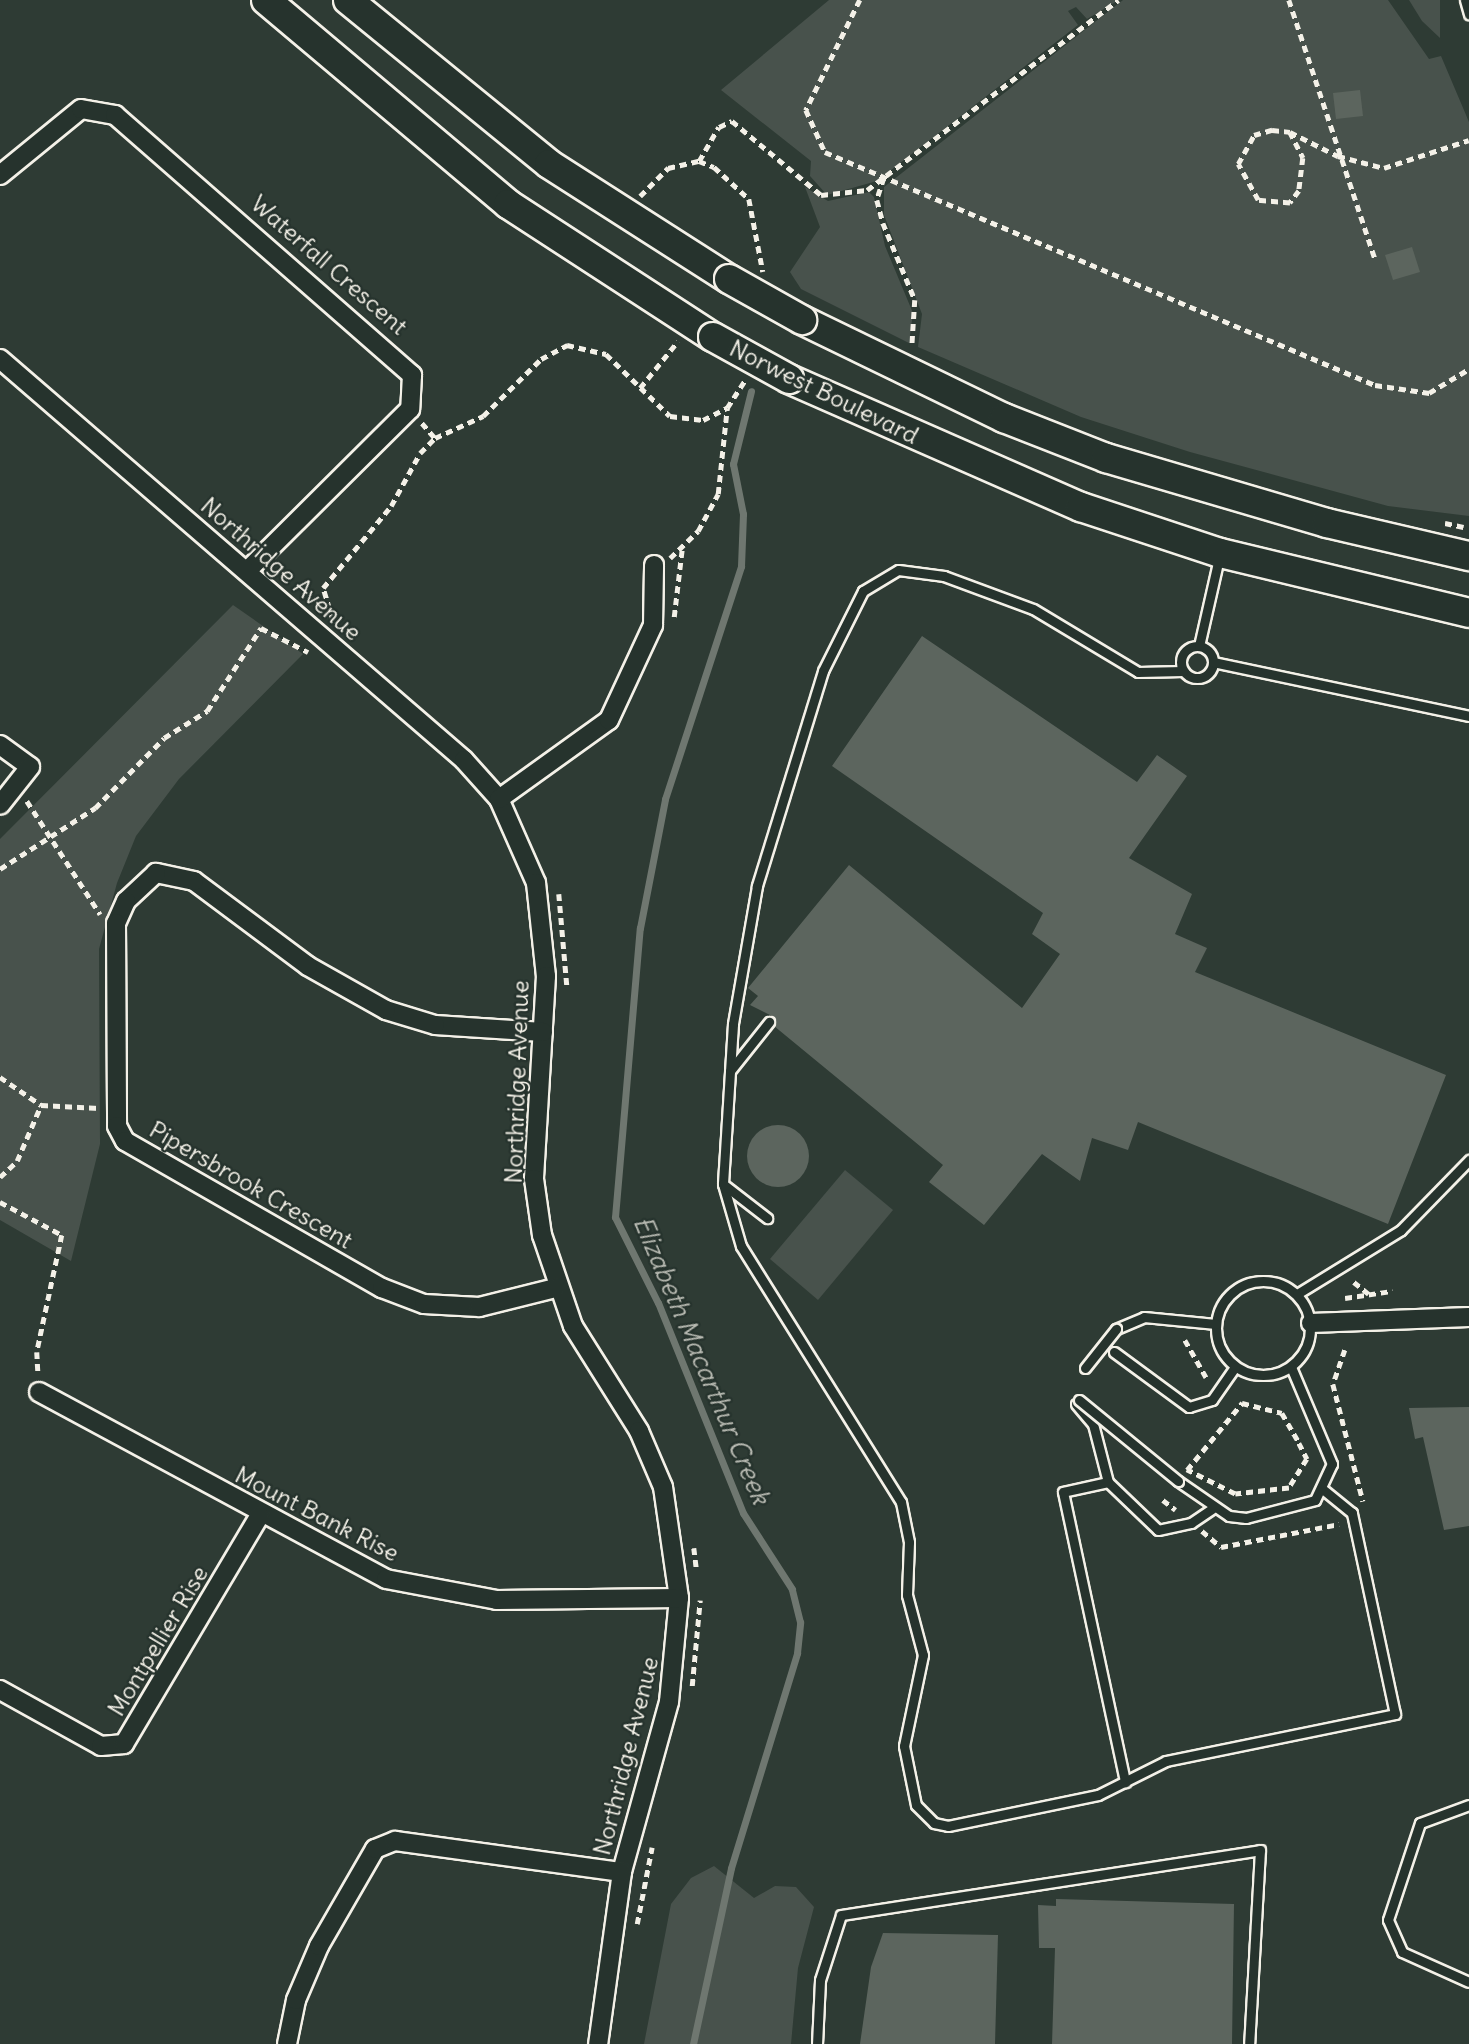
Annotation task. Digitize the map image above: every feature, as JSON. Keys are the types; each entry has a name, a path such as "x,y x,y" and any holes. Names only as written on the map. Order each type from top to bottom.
{"main road":[{"name":"Norwest Boulevard","path":"266,0 508,204 702,331 789,379 985,469 1220,553 1469,612"},
{"path":"348,0 549,164 729,279 802,320 1004,418 1106,458 1302,517 1469,556"}],"street":[{"name":"Waterfall Crescent","path":"0,175 81,109 116,115 412,375 410,408 247,571"},
{"name":"Northridge Avenue","path":"0,359 398,699 499,799 522,843 543,919 544,1032 534,1179 556,1288 639,1431 663,1487 679,1598 669,1702 622,1872 598,2044"},
{"path":"499,799 609,720 653,625 654,565"},
{"path":"0,745 30,767 0,805"},
{"name":"Pipersbrook Crescent","path":"544,1032 435,1025 386,1010 308,966 194,881 156,873 132,892 116,923 118,1107 125,1141 382,1288 424,1304 479,1307 556,1288"},
{"path":"1311,1323 1469,1317"},
{"name":"Mount Bank Rise","path":"39,1392 260,1515 386,1579 497,1600 679,1598"},
{"name":"Montpellier Rise","path":"0,1690 101,1746 124,1744 260,1515"},
{"path":"288,2044 296,2000 319,1946 374,1849 395,1841 622,1872"}],"lane":[{"path":"1465,0 1469,14"},
{"path":"1183,671 1182,656 1199,646 1220,553"},
{"path":"1213,662 1202,678 1183,671 1153,675 1122,666 1053,620 973,584 908,570 874,581 853,605 823,671 757,886 728,1072 723,1184 741,1245 901,1502 909,1542 907,1595 923,1656 904,1746 924,1816 948,1826 1098,1795 1166,1761 1395,1714 1352,1513 1324,1490"},
{"path":"1199,646 1213,662 1469,716"},
{"path":"728,1072 769,1022"},
{"path":"1297,1294 1401,1230 1469,1160"},
{"path":"723,1184 767,1218"},
{"path":"1252,1282 1284,1285 1297,1294 1311,1323 1307,1348 1292,1367 1263,1375 1235,1367 1220,1346 1216,1324 1226,1298 1252,1282"},
{"path":"1085,1368 1116,1329 1144,1317 1216,1324"},
{"path":"1114,1352 1189,1407 1212,1400 1235,1367"},
{"path":"1212,1509 1191,1523 1158,1530 1108,1482 1093,1424 1077,1402 1212,1509 1246,1518 1304,1506 1324,1490 1332,1464 1327,1438 1292,1367"},
{"path":"1108,1482 1063,1492 1125,1782"},
{"path":"1469,1805 1420,1823 1388,1920 1402,1952 1469,1982"},
{"path":"817,2044 820,1980 841,1915 1261,1850 1249,2044"}],"path":[{"path":"860,0 806,110 825,152 1375,385 1429,393 1469,369"},
{"path":"699,161 719,127 732,121 830,199 867,190 1118,0"},
{"path":"1289,0 1338,156 1376,261"},
{"path":"1290,132 1303,159 1299,191 1290,203 1258,200 1238,164 1243,148 1254,135 1290,132 1338,156 1384,167 1469,140"},
{"path":"639,198 667,168 699,161 730,177 749,200 760,232 762,287"},
{"path":"884,177 877,200 883,223 915,300 918,326 910,355"},
{"path":"640,388 702,331"},
{"path":"336,618 323,604 323,588 391,506 435,438 483,416 541,359 567,345 606,354 670,416 703,420 727,408"},
{"path":"670,625 682,549 718,494 727,408 749,368"},
{"path":"654,565 682,549"},
{"path":"0,869 48,835 95,808 164,738 207,711 261,628 308,653"},
{"path":"16,784 99,913 116,923"},
{"path":"556,885 565,930 566,1001"},
{"path":"0,1077 41,1105 118,1107"},
{"path":"0,1177 18,1161 41,1105"},
{"path":"0,1202 62,1235 37,1352 39,1392"},
{"path":"1354,1282 1370,1295"},
{"path":"1345,1298 1392,1291"},
{"path":"1185,1340 1206,1377"},
{"path":"1345,1350 1333,1384 1363,1501"},
{"path":"1242,1404 1282,1413 1299,1443 1307,1459 1289,1488 1235,1494 1187,1470 1242,1404"},
{"path":"690,1696 701,1610 692,1539"},
{"path":"634,1937 653,1839"}],"shaded area":[{"path":"829,0 1119,0 1087,19 1076,7 1068,11 1078,25 877,181 827,195 810,176 811,161 721,90"},
{"path":"1123,0 1388,0 1429,59 1441,56 1469,122 1469,516 1388,506 1190,452 1081,417 918,347 922,314 884,215 884,187"},
{"path":"1409,0 1440,0 1440,38 1422,21"},
{"path":"805,187 828,201 869,192 874,197 885,246 913,313 909,343 801,289 790,272 820,227"},
{"path":"233,605 303,654 179,779 136,836 117,883 99,949 100,1144 71,1261 0,1220 0,839"},
{"path":"845,1170 893,1210 818,1300 770,1259"},
{"path":"714,1866 754,1898 775,1886 796,1887 814,1907 798,1968 791,2044 644,2044 671,1904 691,1878"}],"building":[{"path":"1360,90 1363,116 1336,119 1333,93"},
{"path":"1412,247 1420,272 1393,280 1385,255"},
{"path":"922,636 1137,782 1157,755 1187,776 1129,858 1192,894 1175,934 1207,948 1195,972 1446,1075 1388,1224 1138,1122 1128,1150 1092,1138 1080,1181 1042,1154 984,1225 929,1182 943,1165 774,1026 774,1017 750,1005 758,996 748,988 849,865 1022,1008 1060,954 1032,934 1043,913 832,766"},
{"path":"772,1125 784,1125 800,1134 807,1144 807,1168 800,1178 784,1187 772,1187 761,1182 752,1173 747,1162 747,1150 752,1139 761,1130"},
{"path":"1469,1407 1469,1526 1444,1530 1423,1437 1415,1439 1409,1408"},
{"path":"1056,1899 1234,1904 1232,2044 1052,2044 1055,1948 1039,1948 1038,1905 1056,1906"},
{"path":"883,1933 998,1935 995,2044 860,2044 871,1967"}],"waterway":[{"name":"Elizabeth Macarthur Creek","path":"693,2044 731,1868 797,1653 800,1622 792,1589 743,1513 658,1303 615,1217 640,928 665,799 741,566 743,514 733,464 751,391"}]}
